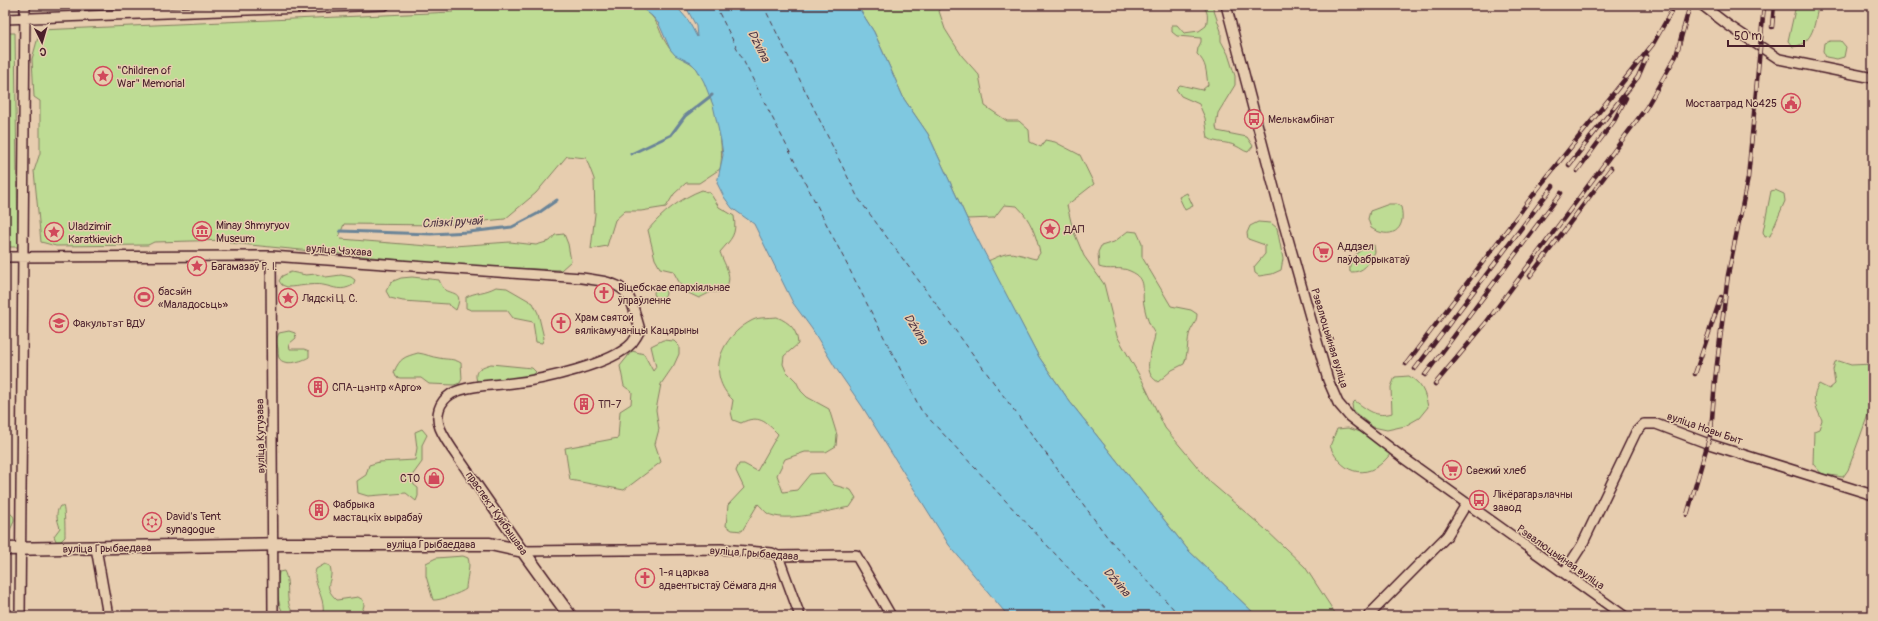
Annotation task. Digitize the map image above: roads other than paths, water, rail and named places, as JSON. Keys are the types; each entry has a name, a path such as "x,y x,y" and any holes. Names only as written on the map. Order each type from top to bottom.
{"street":[{"path":"20,616 19,549 25,5"},
{"path":"5,19 385,5"},
{"name":"Рэвалюцыйная вуліца","path":"1226,5 1279,207 1332,392 1338,403 1350,417 1467,504 1624,616"},
{"path":"1702,5 1728,25 1779,59 1873,78"},
{"name":"вуліца Чэхава","path":"5,257 271,256 582,278 608,282 625,290 632,301 640,330 633,342 616,355 574,370 514,383 482,385 452,393 440,404"},
{"name":"вуліца Кутузава","path":"271,256 273,545 275,615"},
{"name":"праспект Куйбышава","path":"440,404 438,415 440,428 523,551 570,616"},
{"name":"вуліца Новы Быт","path":"1564,573 1582,545 1636,432 1644,424 1656,424 1709,444 1873,495"},
{"path":"1370,615 1446,536 1467,504"},
{"name":"вуліца Грыбаедава","path":"5,549 273,545 490,544 523,551 721,549 772,553 778,556 856,555 891,616"},
{"path":"96,548 108,616"},
{"path":"778,556 800,616"}],"water":[{"name":"Dźvina","path":"638,5 675,5 688,20 697,37 696,26 685,5 857,5 874,32 904,99 928,134 967,219 1039,357 1070,402 1189,551 1257,616 1008,616 949,545 862,406 835,367 812,329 793,303 754,224 732,208 724,197 717,183 723,155 721,141 713,105 704,82 697,69 691,63 675,55 670,49 659,24 652,16"}],"waterway":[{"name":"Слізкі ручай","path":"631,154 671,135 685,116 712,95"},
{"name":"Слізкі ручай","path":"340,231 431,234 469,232 512,227 537,214 557,200"}],"railway":[{"path":"1406,364 1543,182 1653,44 1675,5"},
{"path":"1435,384 1485,324 1646,108 1676,56 1690,5"},
{"path":"1687,515 1711,432 1715,380 1728,275 1748,178 1764,5"},
{"path":"1772,27 1774,5"},
{"path":"1569,165 1638,77 1647,56"},
{"path":"1577,171 1614,121 1626,98"},
{"path":"1530,276 1611,168"},
{"path":"1415,369 1553,186"},
{"path":"1425,375 1561,193"},
{"path":"1695,374 1721,297"}],"place":[{"name":"\"Children of War\" Memorial","path":"103,76"},
{"name":"Мостаатрад №425","path":"1791,103"},
{"name":"Мелькамбінат","path":"1254,119"},
{"name":"ДАП","path":"1050,229"},
{"name":"Minay Shmyryov Museum","path":"202,231"},
{"name":"Uladzimir Karatkievich","path":"54,232"},
{"name":"Аддзел паўфабрыкатаў","path":"1323,252"},
{"name":"Багамазаў Р. І.","path":"197,266"},
{"name":"Віцебскае епархіяльнае ўпраўленне","path":"604,293"},
{"name":"басэйн «Маладосьць»","path":"144,297"},
{"name":"Лядскі Ц. С.","path":"288,298"},
{"name":"Факультэт ВДУ","path":"59,323"},
{"name":"Храм святой вялікамучаніцы Кацярыны","path":"561,323"},
{"name":"СПА-цэнтр «Арго»","path":"318,387"},
{"name":"ТП-7","path":"584,404"},
{"name":"Свежий хлеб","path":"1452,470"},
{"name":"СТО","path":"434,478"},
{"name":"Лікёрагарэлачны завод","path":"1479,500"},
{"name":"Фабрыка мастацкіх вырабаў","path":"319,510"},
{"name":"David's Tent synagogue","path":"152,522"},
{"name":"1-я царква адвентыстаў Сёмага дня","path":"645,578"}]}
